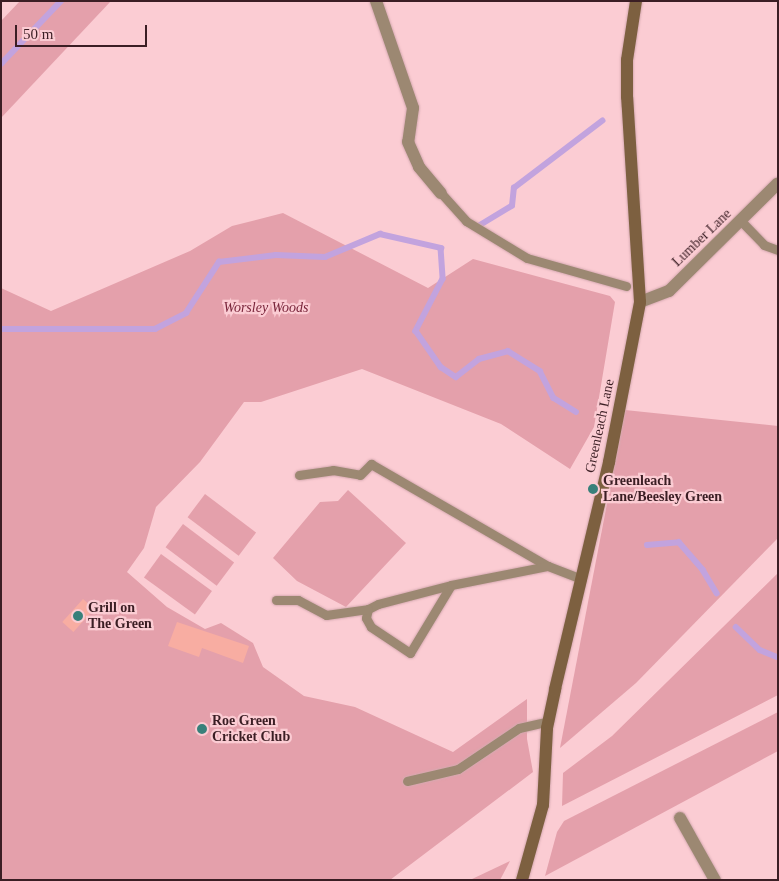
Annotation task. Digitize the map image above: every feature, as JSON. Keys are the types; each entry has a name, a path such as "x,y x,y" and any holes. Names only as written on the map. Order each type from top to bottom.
{"street":[{"path":"376,1 413,108 408,142 419,167 441,193"},
{"name":"Greenleach Lane","path":"522,879 543,804 548,725 580,578 609,462 640,302 627,97 636,1"},
{"name":"Lumber Lane","path":"640,302 669,292 778,183"},
{"path":"680,818 715,880"}],"lane":[{"path":"441,193 466,221 527,258 626,286"},
{"path":"741,221 764,245 778,250"},
{"path":"299,475 333,470 360,475 371,464 548,566 580,578"},
{"path":"276,600 304,602 326,615 368,609 451,585 548,566"},
{"path":"368,609 366,618 371,627 410,653 451,585"},
{"path":"406,780 458,769 519,728 548,725"}],"green space":[{"path":"20,1 111,1 1,118 1,21"},
{"name":"Worsley Woods","path":"283,213 428,288 473,259 610,296 615,302 594,427 570,469 501,424 362,369 261,402 244,402 200,462 156,507 144,548 127,572 167,607 205,629 221,623 253,643 263,667 304,696 355,707 453,752 527,699 527,739 533,772 390,880 1,880 1,288 51,311 190,251 232,226"},
{"path":"625,410 778,426 778,538 636,683 560,748"},
{"path":"348,490 406,543 346,607 297,581 273,558 320,502 338,501"},
{"path":"205,494 256,533 239,556 188,517"},
{"path":"183,524 234,563 217,586 166,547"},
{"path":"161,554 212,591 195,614 144,577"},
{"path":"778,573 778,695 562,806 563,773 612,736"},
{"path":"778,712 778,751 545,876 557,832 564,821"},
{"path":"510,861 500,880 470,880"}],"building":[{"name":"Grill on The Green","path":"83,599 94,609 73,632 62,622"},
{"path":"177,622 249,646 243,663 202,648 199,657 168,646"}],"waterway":[{"path":"1,64 61,1"},
{"path":"480,225 512,206 514,188 602,121"},
{"path":"1,329 155,329 186,313 219,262 276,255 325,257 380,234 441,248 443,279 416,331 441,367 456,377 479,359 508,351 540,371 554,398 576,412"},
{"path":"647,545 679,542 703,570 717,593"},
{"path":"736,627 760,650 777,657"}],"place":[{"name":"Greenleach Lane/Beesley Green","path":"593,489"},
{"name":"Grill on The Green","path":"78,616"},
{"name":"Roe Green Cricket Club","path":"202,729"}]}
